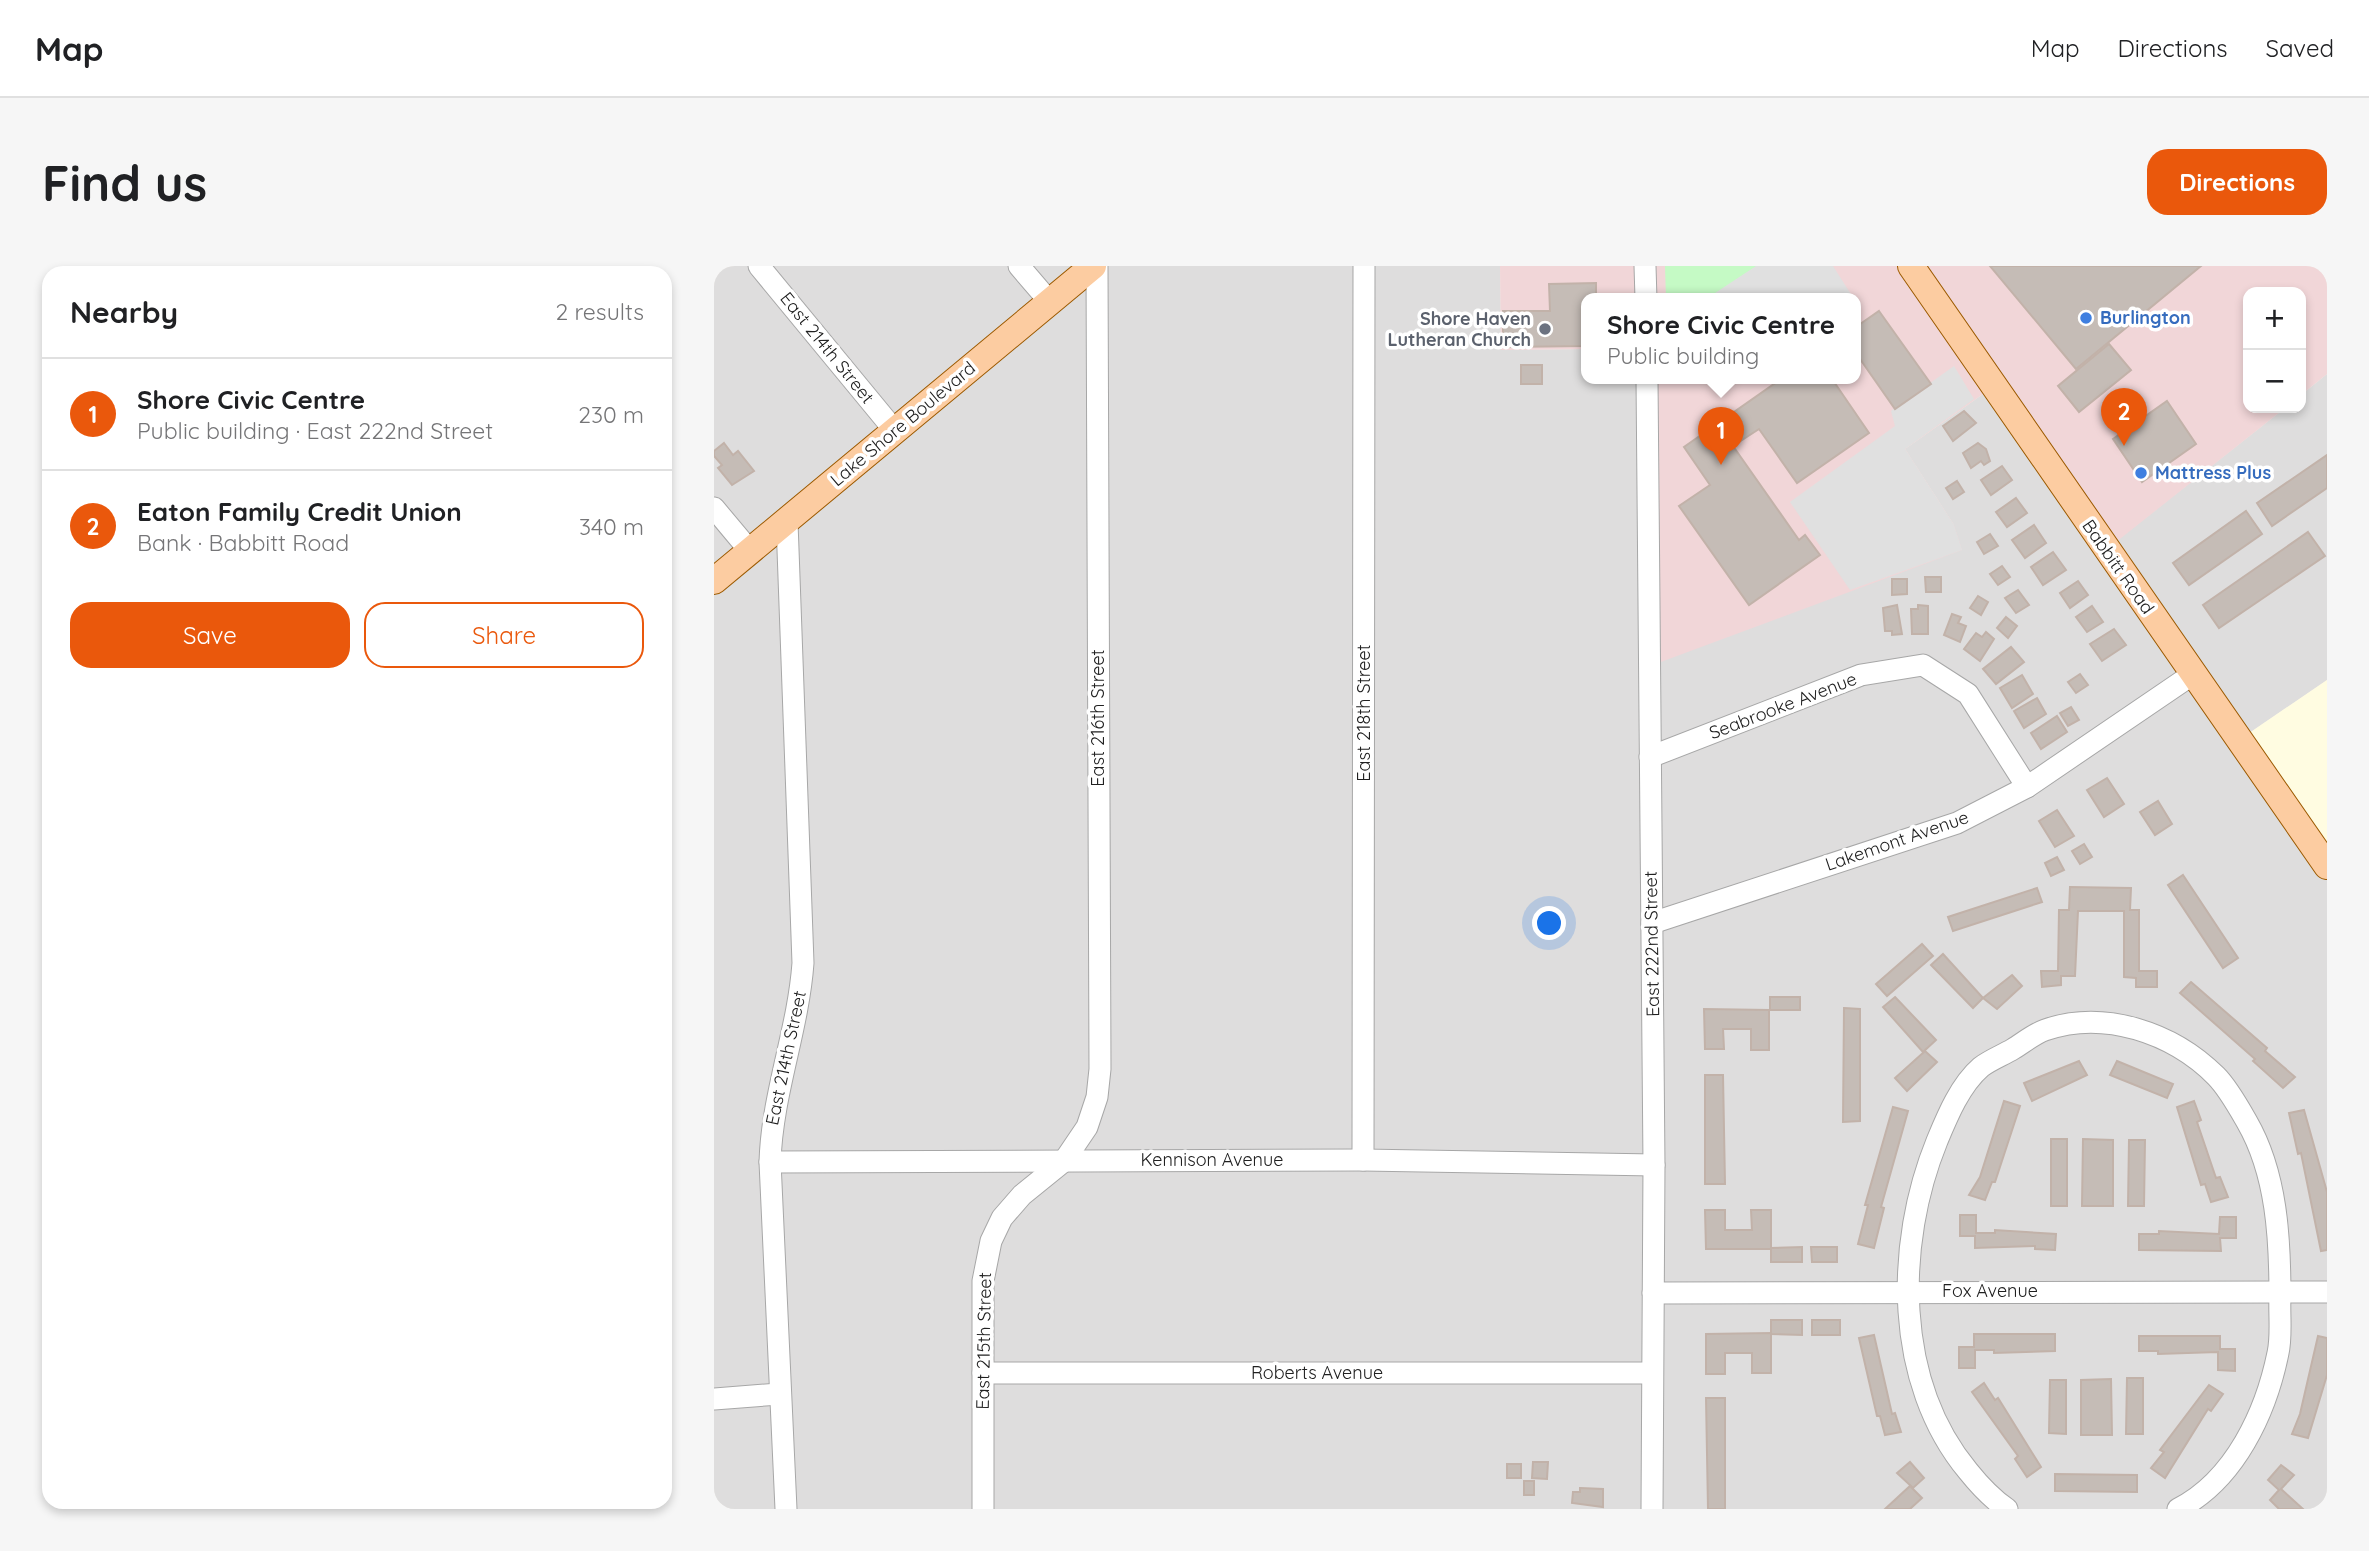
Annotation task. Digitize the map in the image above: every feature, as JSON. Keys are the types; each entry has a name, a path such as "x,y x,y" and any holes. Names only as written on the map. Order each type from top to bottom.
{"main road":[{"name":"Lake Shore Boulevard","path":"714,582 1095,266"},
{"name":"Babbitt Road","path":"1912,266 2327,866"}],"street":[{"name":"East 214th Street","path":"759,266 895,431"},
{"path":"1019,266 1049,302"},
{"name":"East 216th Street","path":"1064,1161 1087,1127 1097,1097 1100,1069 1095,266"},
{"name":"East 218th Street","path":"1363,1160 1364,266"},
{"path":"1646,266 1646,293"},
{"name":"East 222nd Street","path":"1647,384 1654,1165 1652,1509"},
{"path":"714,508 750,551"},
{"name":"East 214th Street","path":"786,1509 779,1394 771,1126 800,1004 803,963 787,522"},
{"name":"Seabrooke Avenue","path":"1650,757 1861,675 1923,665 1968,694 2027,788"},
{"name":"Lakemont Avenue","path":"1652,923 1957,822 2027,788 2193,674"},
{"path":"2007,1509 1991,1499 1953,1452 1927,1406 1912,1343 1909,1292 1922,1178 1950,1109 1980,1068 2044,1030 2085,1022 2122,1025 2168,1040 2217,1077 2248,1124 2272,1186 2280,1258 2279,1350 2261,1409 2232,1464 2192,1502 2178,1509"},
{"name":"Kennison Avenue","path":"770,1162 1363,1160 1654,1165"},
{"name":"East 215th Street","path":"983,1509 983,1281 991,1241 1002,1218 1022,1195 1064,1161"},
{"name":"Fox Avenue","path":"1653,1293 2327,1292"},
{"name":"Roberts Avenue","path":"983,1373 1652,1373"},
{"path":"714,1399 779,1394"}],"shaded area":[{"path":"714,266 1500,266 1501,350 1581,349 1581,384 1658,384 1954,525 1905,449 1993,387 2106,549 2279,413 2306,413 2306,391 2327,374 2327,680 2239,740 2327,866 2327,1509 714,1509"},
{"path":"1500,266 2327,266 2327,374 2306,391 2306,287 2243,287 2243,413 2279,413 2106,550 1993,387 1905,449 1954,525 1962,550 1650,666 1647,384 1861,384 1861,293 1581,293 1581,349 1501,350"},
{"path":"1756,266 1833,266 1850,293 1715,293"},
{"path":"1954,366 1974,399 1905,449 1954,525 1962,550 1850,590 1790,502 1895,426 1891,411"},
{"path":"2327,680 2327,866 2239,740"}],"green space":[{"path":"1665,266 1758,266 1716,293 1666,293"}],"building":[{"name":"Burlington","path":"1990,266 2201,266 2076,369"},
{"name":"Shore Haven Lutheran Church","path":"1596,283 1596,293 1581,293 1581,346 1503,347 1503,311 1550,311 1549,284"},
{"path":"1879,311 1931,384 1895,409 1861,360 1861,324"},
{"path":"2109,344 2131,370 2079,412 2058,386"},
{"path":"1521,365 1542,365 1542,384 1521,384"},
{"path":"1774,384 1835,384 1869,433 1797,483 1759,429 1733,446 1799,540 1805,535 1820,555 1749,605 1679,506 1710,485 1684,447"},
{"path":"2167,401 2196,444 2142,482 2113,439"},
{"path":"1964,411 1976,423 1953,441 1943,426"},
{"path":"724,443 733,455 738,451 754,471 732,485 718,468 722,465 714,456 714,451"},
{"path":"1978,443 1986,449 1990,461 1984,465 1981,461 1971,468 1963,453"},
{"path":"2327,455 2327,488 2272,526 2257,503"},
{"path":"2002,466 2012,480 1991,495 1981,480"},
{"path":"1957,481 1964,492 1953,499 1946,488"},
{"path":"2016,498 2027,513 2007,527 1996,512"},
{"path":"2246,511 2262,534 2189,585 2173,563"},
{"path":"2034,525 2046,543 2025,558 2012,540"},
{"path":"2308,532 2325,556 2219,628 2203,605"},
{"path":"1990,534 1998,546 1984,554 1977,542"},
{"path":"2053,552 2066,570 2043,585 2031,567"},
{"path":"2002,566 2010,577 1998,585 1990,574"},
{"path":"1925,577 1941,577 1941,592 1926,592"},
{"path":"1892,579 1907,579 1907,594 1892,595"},
{"path":"2078,581 2088,595 2070,608 2060,593"},
{"path":"2018,590 2029,605 2016,613 2005,598"},
{"path":"1978,596 1988,602 1981,615 1970,608"},
{"path":"1897,605 1902,634 1892,635 1892,631 1885,631 1883,608"},
{"path":"1918,605 1928,606 1928,634 1912,634 1911,609 1918,609"},
{"path":"2092,606 2103,622 2087,632 2076,617"},
{"path":"1952,614 1961,617 1958,623 1966,626 1960,642 1944,635"},
{"path":"2006,617 2017,626 2008,638 1997,628"},
{"path":"2114,629 2126,645 2102,661 2090,644"},
{"path":"1986,632 1994,639 1980,661 1964,649 1976,633 1982,637"},
{"path":"2011,647 2024,662 1996,684 1983,669"},
{"path":"2080,674 2088,685 2076,693 2068,682"},
{"path":"2022,675 2033,694 2012,708 2000,688"},
{"path":"2037,698 2046,714 2024,728 2014,711"},
{"path":"2071,707 2079,720 2068,726 2060,713"},
{"path":"2057,716 2067,732 2041,749 2031,733"},
{"path":"2107,778 2124,804 2104,817 2087,790"},
{"path":"2158,801 2172,824 2155,835 2140,812"},
{"path":"2057,810 2074,836 2055,847 2039,821"},
{"path":"2084,844 2092,857 2080,864 2072,851"},
{"path":"2057,857 2064,870 2051,876 2045,863"},
{"path":"2183,875 2238,958 2223,968 2168,885"},
{"path":"2070,887 2131,888 2130,910 2139,910 2139,971 2157,971 2157,987 2136,987 2136,978 2124,977 2124,911 2078,911 2075,976 2061,976 2061,985 2042,987 2041,971 2058,971 2059,910 2069,910"},
{"path":"2037,888 2042,902 1953,931 1948,917"},
{"path":"1922,944 1933,956 1887,996 1876,984"},
{"path":"1943,954 1983,998 1973,1008 1931,965"},
{"path":"2012,975 2022,986 1997,1009 1983,998"},
{"path":"2191,982 2267,1048 2265,1051 2295,1077 2283,1088 2253,1061 2255,1059 2180,993"},
{"path":"1770,997 1800,997 1800,1010 1770,1010"},
{"path":"1895,997 1936,1040 1923,1052 1883,1007"},
{"path":"1844,1008 1860,1009 1860,1121 1843,1122"},
{"path":"1704,1009 1769,1010 1769,1050 1751,1050 1751,1029 1723,1029 1724,1049 1705,1049"},
{"path":"1925,1051 1937,1062 1907,1091 1895,1078"},
{"path":"2079,1061 2087,1075 2032,1101 2024,1083"},
{"path":"2117,1061 2173,1084 2167,1098 2110,1075"},
{"path":"1705,1075 1723,1075 1725,1184 1705,1184"},
{"path":"2004,1101 2020,1106 1995,1182 1992,1182 1985,1200 1969,1195 1980,1177"},
{"path":"2194,1101 2201,1120 2197,1122 2216,1178 2220,1177 2228,1197 2211,1202 2205,1184 2201,1185 2177,1107"},
{"path":"1893,1107 1908,1111 1881,1207 1884,1208 1874,1248 1858,1244 1868,1205 1865,1205"},
{"path":"2304,1110 2327,1192 2327,1250 2321,1251 2301,1153 2298,1154 2289,1113"},
{"path":"2051,1139 2067,1139 2067,1206 2051,1206"},
{"path":"2083,1139 2113,1140 2113,1206 2082,1206"},
{"path":"2129,1140 2145,1140 2144,1206 2128,1206"},
{"path":"1705,1210 1725,1210 1725,1230 1752,1230 1751,1210 1771,1210 1771,1249 1706,1249"},
{"path":"1960,1215 1976,1215 1976,1233 1995,1233 1995,1230 2056,1234 2055,1250 2035,1249 2035,1246 1975,1248 1975,1236 1960,1236"},
{"path":"2220,1217 2236,1217 2236,1238 2220,1238 2221,1251 2139,1250 2139,1234 2159,1234 2159,1231 2219,1234"},
{"path":"1802,1247 1802,1262 1771,1262 1771,1248"},
{"path":"1811,1247 1837,1247 1837,1262 1812,1262"},
{"path":"1771,1320 1802,1320 1802,1335 1771,1334"},
{"path":"1812,1320 1840,1320 1840,1335 1812,1335"},
{"path":"1771,1333 1771,1373 1752,1373 1752,1353 1725,1353 1725,1374 1706,1374 1706,1334"},
{"path":"1974,1334 2055,1334 2055,1351 1994,1353 1994,1350 1975,1350 1975,1368 1959,1368 1959,1347 1974,1347"},
{"path":"1874,1335 1892,1414 1895,1413 1901,1432 1885,1435 1880,1416 1877,1416 1859,1338"},
{"path":"2139,1336 2220,1336 2220,1349 2235,1349 2235,1371 2218,1370 2218,1352 2158,1354 2158,1351 2139,1351"},
{"path":"2318,1336 2327,1338 2327,1375 2308,1438 2292,1434 2300,1414"},
{"path":"2127,1378 2143,1378 2143,1434 2126,1434"},
{"path":"2111,1379 2112,1435 2081,1435 2081,1380"},
{"path":"2050,1380 2066,1380 2066,1434 2049,1433"},
{"path":"1984,1383 1995,1400 1998,1398 2041,1467 2027,1477 2015,1459 2018,1456 1972,1392"},
{"path":"2209,1385 2223,1394 2211,1411 2208,1409 2165,1478 2151,1468 2164,1452 2160,1450"},
{"path":"1706,1398 1725,1398 1725,1509 1708,1509"},
{"path":"1533,1462 1548,1462 1547,1479 1532,1478"},
{"path":"1910,1462 1924,1478 1913,1488 1897,1473"},
{"path":"1507,1464 1521,1464 1521,1478 1507,1478"},
{"path":"2281,1465 2294,1475 2281,1489 2303,1509 2279,1509 2270,1500 2279,1490 2268,1480"},
{"path":"2055,1474 2137,1475 2137,1492 2055,1491"},
{"path":"1524,1481 1534,1481 1534,1495 1524,1495"},
{"path":"1910,1486 1922,1498 1910,1509 1885,1509"},
{"path":"1580,1488 1603,1489 1603,1507 1572,1503 1573,1492 1580,1492"}],"place":[{"name":"Burlington","path":"2086,318"},
{"name":"Shore Haven Lutheran Church","path":"1545,329"},
{"name":"Eaton Family Credit Union","path":"2124,446"},
{"name":"Shore Civic Centre","path":"1721,465"},
{"name":"Mattress Plus","path":"2141,473"}]}
